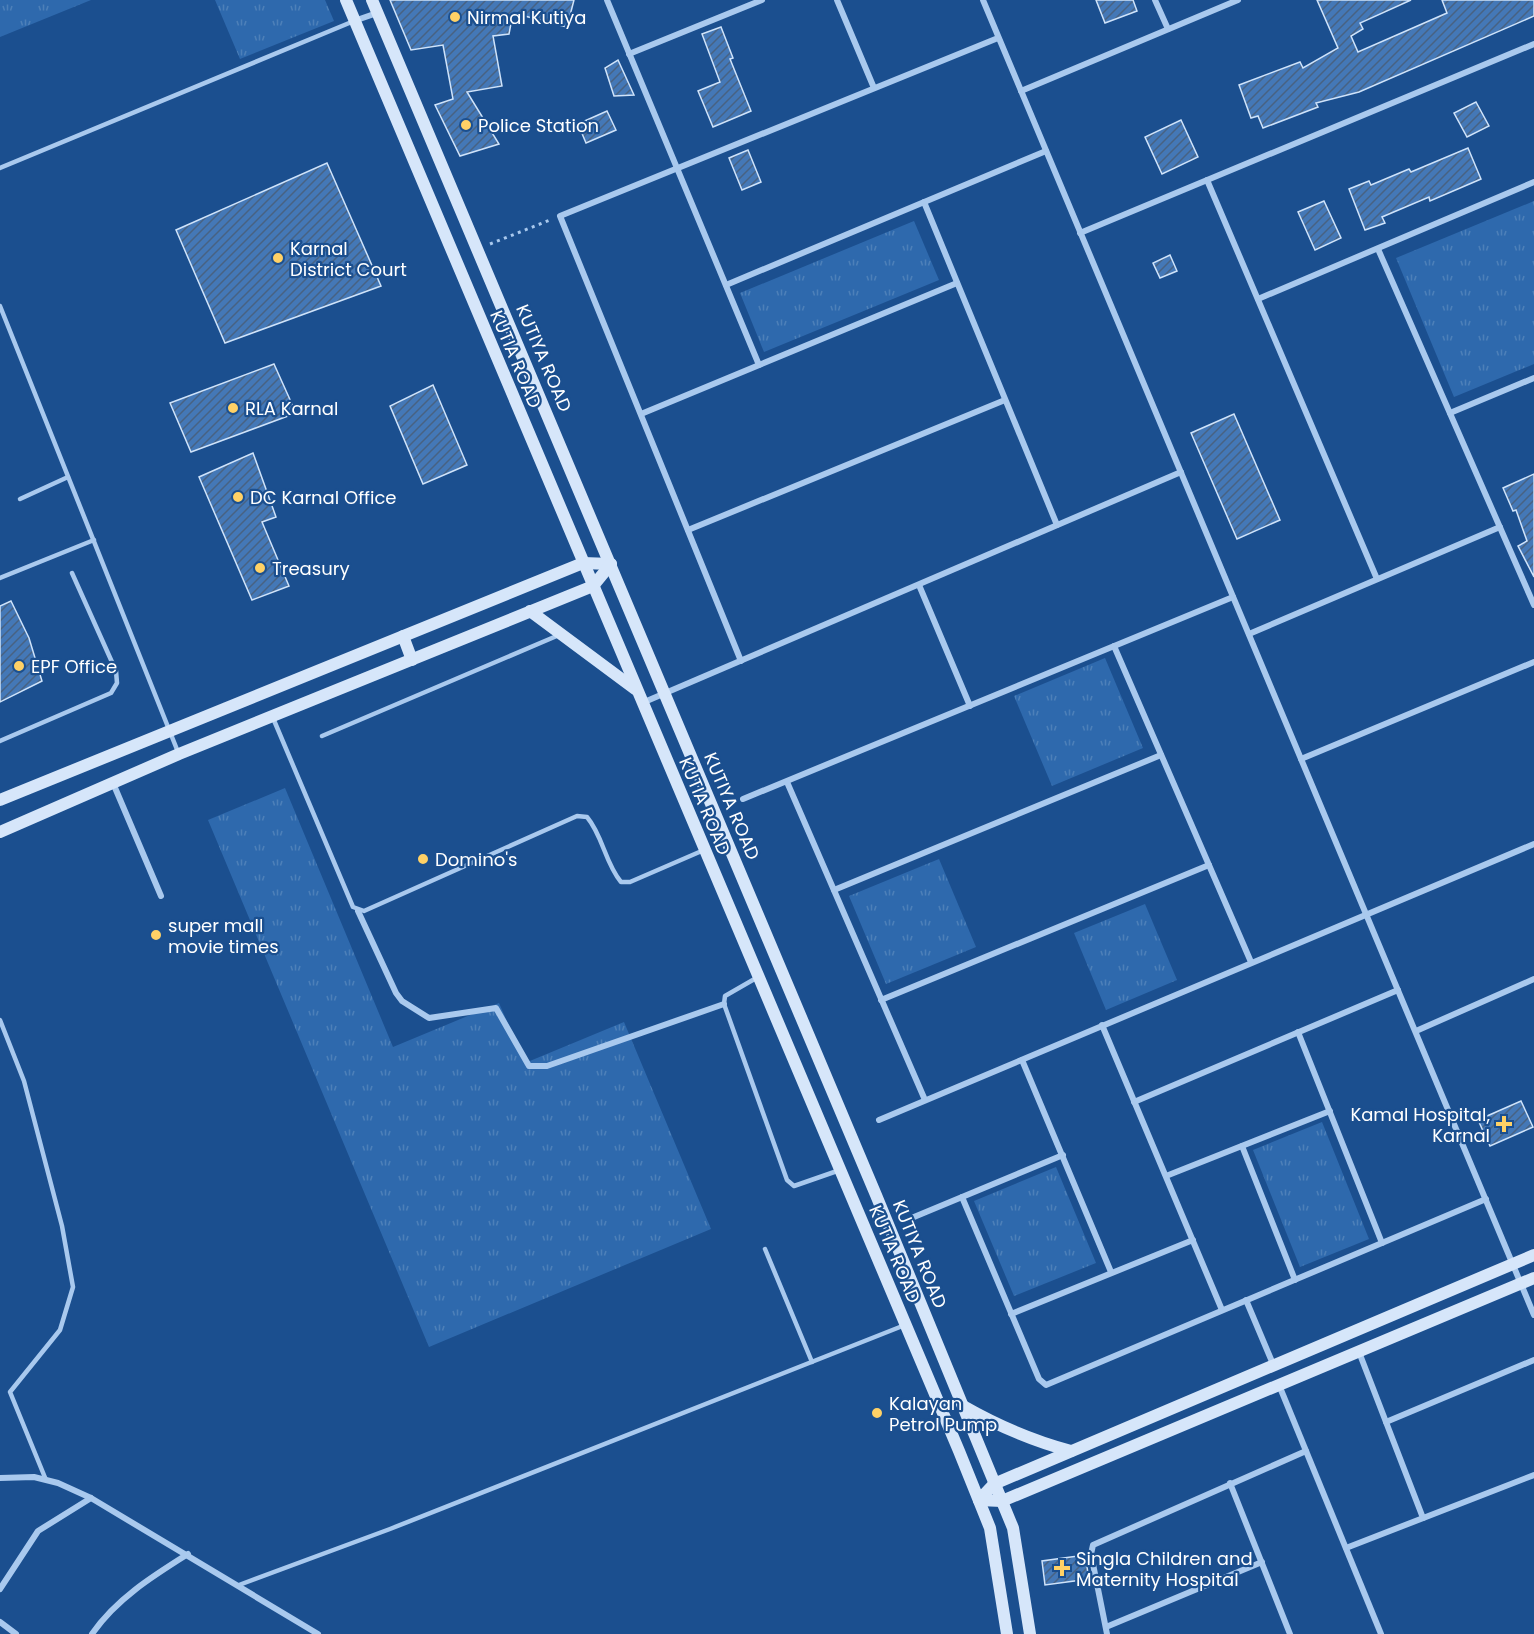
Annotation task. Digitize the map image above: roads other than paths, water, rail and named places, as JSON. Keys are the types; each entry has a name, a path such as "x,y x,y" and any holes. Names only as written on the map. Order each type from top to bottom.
{"street":[{"name":"KUTIA ROAD","path":"345,0 979,1500 990,1528 1007,1634"},
{"name":"KUTIYA ROAD","path":"372,0 611,564 1013,1528 1030,1634"},
{"path":"607,0 759,365"},
{"path":"629,54 762,0"},
{"path":"837,0 874,88"},
{"path":"982,0 1534,1315"},
{"path":"1155,0 1168,30"},
{"path":"1021,91 1238,0"},
{"path":"354,21 378,13"},
{"path":"741,661 560,216 998,38"},
{"path":"1080,234 1534,44"},
{"path":"726,285 1046,151"},
{"path":"1208,180 1377,579"},
{"path":"1258,299 1534,182"},
{"path":"924,202 1057,525"},
{"path":"1378,249 1534,605"},
{"path":"641,414 957,283"},
{"path":"1450,413 1534,378"},
{"path":"688,530 1005,400"},
{"path":"642,703 1180,472"},
{"path":"1249,634 1500,527"},
{"path":"0,800 583,563 611,564"},
{"path":"0,832 179,754 593,586 611,564"},
{"path":"919,585 970,706"},
{"path":"743,800 1233,597"},
{"path":"530,611 637,690"},
{"path":"403,636 412,660"},
{"path":"1114,646 1251,962"},
{"path":"1301,759 1534,662"},
{"path":"834,890 1161,755"},
{"path":"787,782 925,1100"},
{"path":"113,783 161,896"},
{"path":"879,1120 1534,844"},
{"path":"881,1000 1209,865"},
{"path":"358,911 402,1001 429,1018 496,1008 530,1066 547,1066 724,1004"},
{"path":"1416,1031 1534,979"},
{"path":"1134,1102 1398,990"},
{"path":"1102,1025 1222,1310"},
{"path":"1298,1032 1382,1243"},
{"path":"1022,1060 1111,1272"},
{"path":"1166,1176 1330,1111"},
{"path":"1242,1146 1295,1280"},
{"path":"914,1217 1063,1155"},
{"path":"962,1197 1039,1379 1046,1384 1053,1384 1486,1199"},
{"path":"1011,1314 1193,1240"},
{"path":"979,1500 994,1484 1534,1255"},
{"path":"979,1500 1002,1501 1534,1278"},
{"path":"1246,1300 1273,1364"},
{"path":"1359,1352 1423,1518"},
{"path":"1386,1422 1534,1360"},
{"path":"1279,1385 1381,1634"},
{"path":"963,1406 1019,1434 1071,1451"},
{"path":"1262,1562 1106,1631 1091,1554 1093,1545 1306,1451"},
{"path":"1346,1548 1534,1475"},
{"path":"0,1479 34,1477 91,1498 188,1554 318,1634"},
{"path":"1230,1483 1290,1634"},
{"path":"0,1589 38,1531 91,1498"},
{"path":"92,1634 117,1604 148,1579 188,1554"},
{"path":"0,1622 16,1634"}],"lane":[{"path":"0,168 354,21"},
{"path":"0,306 179,754"},
{"path":"20,499 68,477"},
{"path":"0,578 93,540"},
{"path":"0,741 111,693 117,683 116,671 72,573"},
{"path":"322,736 561,634"},
{"path":"272,716 353,906 358,911 364,911 577,816 587,817 593,824 615,875 621,882 630,882 704,850"},
{"path":"758,977 731,990 725,996 724,1004 787,1180 794,1186 802,1185 840,1170"},
{"path":"0,1020 24,1081 62,1226 73,1287 60,1330 10,1392 46,1480"},
{"path":"765,1249 812,1362"},
{"path":"239,1585 390,1529 905,1325"}],"place":[{"name":"Nirmal Kutiya","path":"455,17"},
{"name":"Police Station","path":"466,125"},
{"name":"Karnal District Court","path":"278,258"},
{"name":"RLA Karnal","path":"233,408"},
{"name":"DC Karnal Office","path":"238,497"},
{"name":"Treasury","path":"260,568"},
{"name":"EPF Office","path":"19,666"},
{"name":"Domino's","path":"423,859"},
{"name":"super mall movie times","path":"156,935"},
{"name":"Kamal Hospital, Karnal","path":"1504,1124"},
{"name":"Kalayan Petrol Pump","path":"877,1413"},
{"name":"Singla Children and Maternity Hospital","path":"1062,1568"}]}
